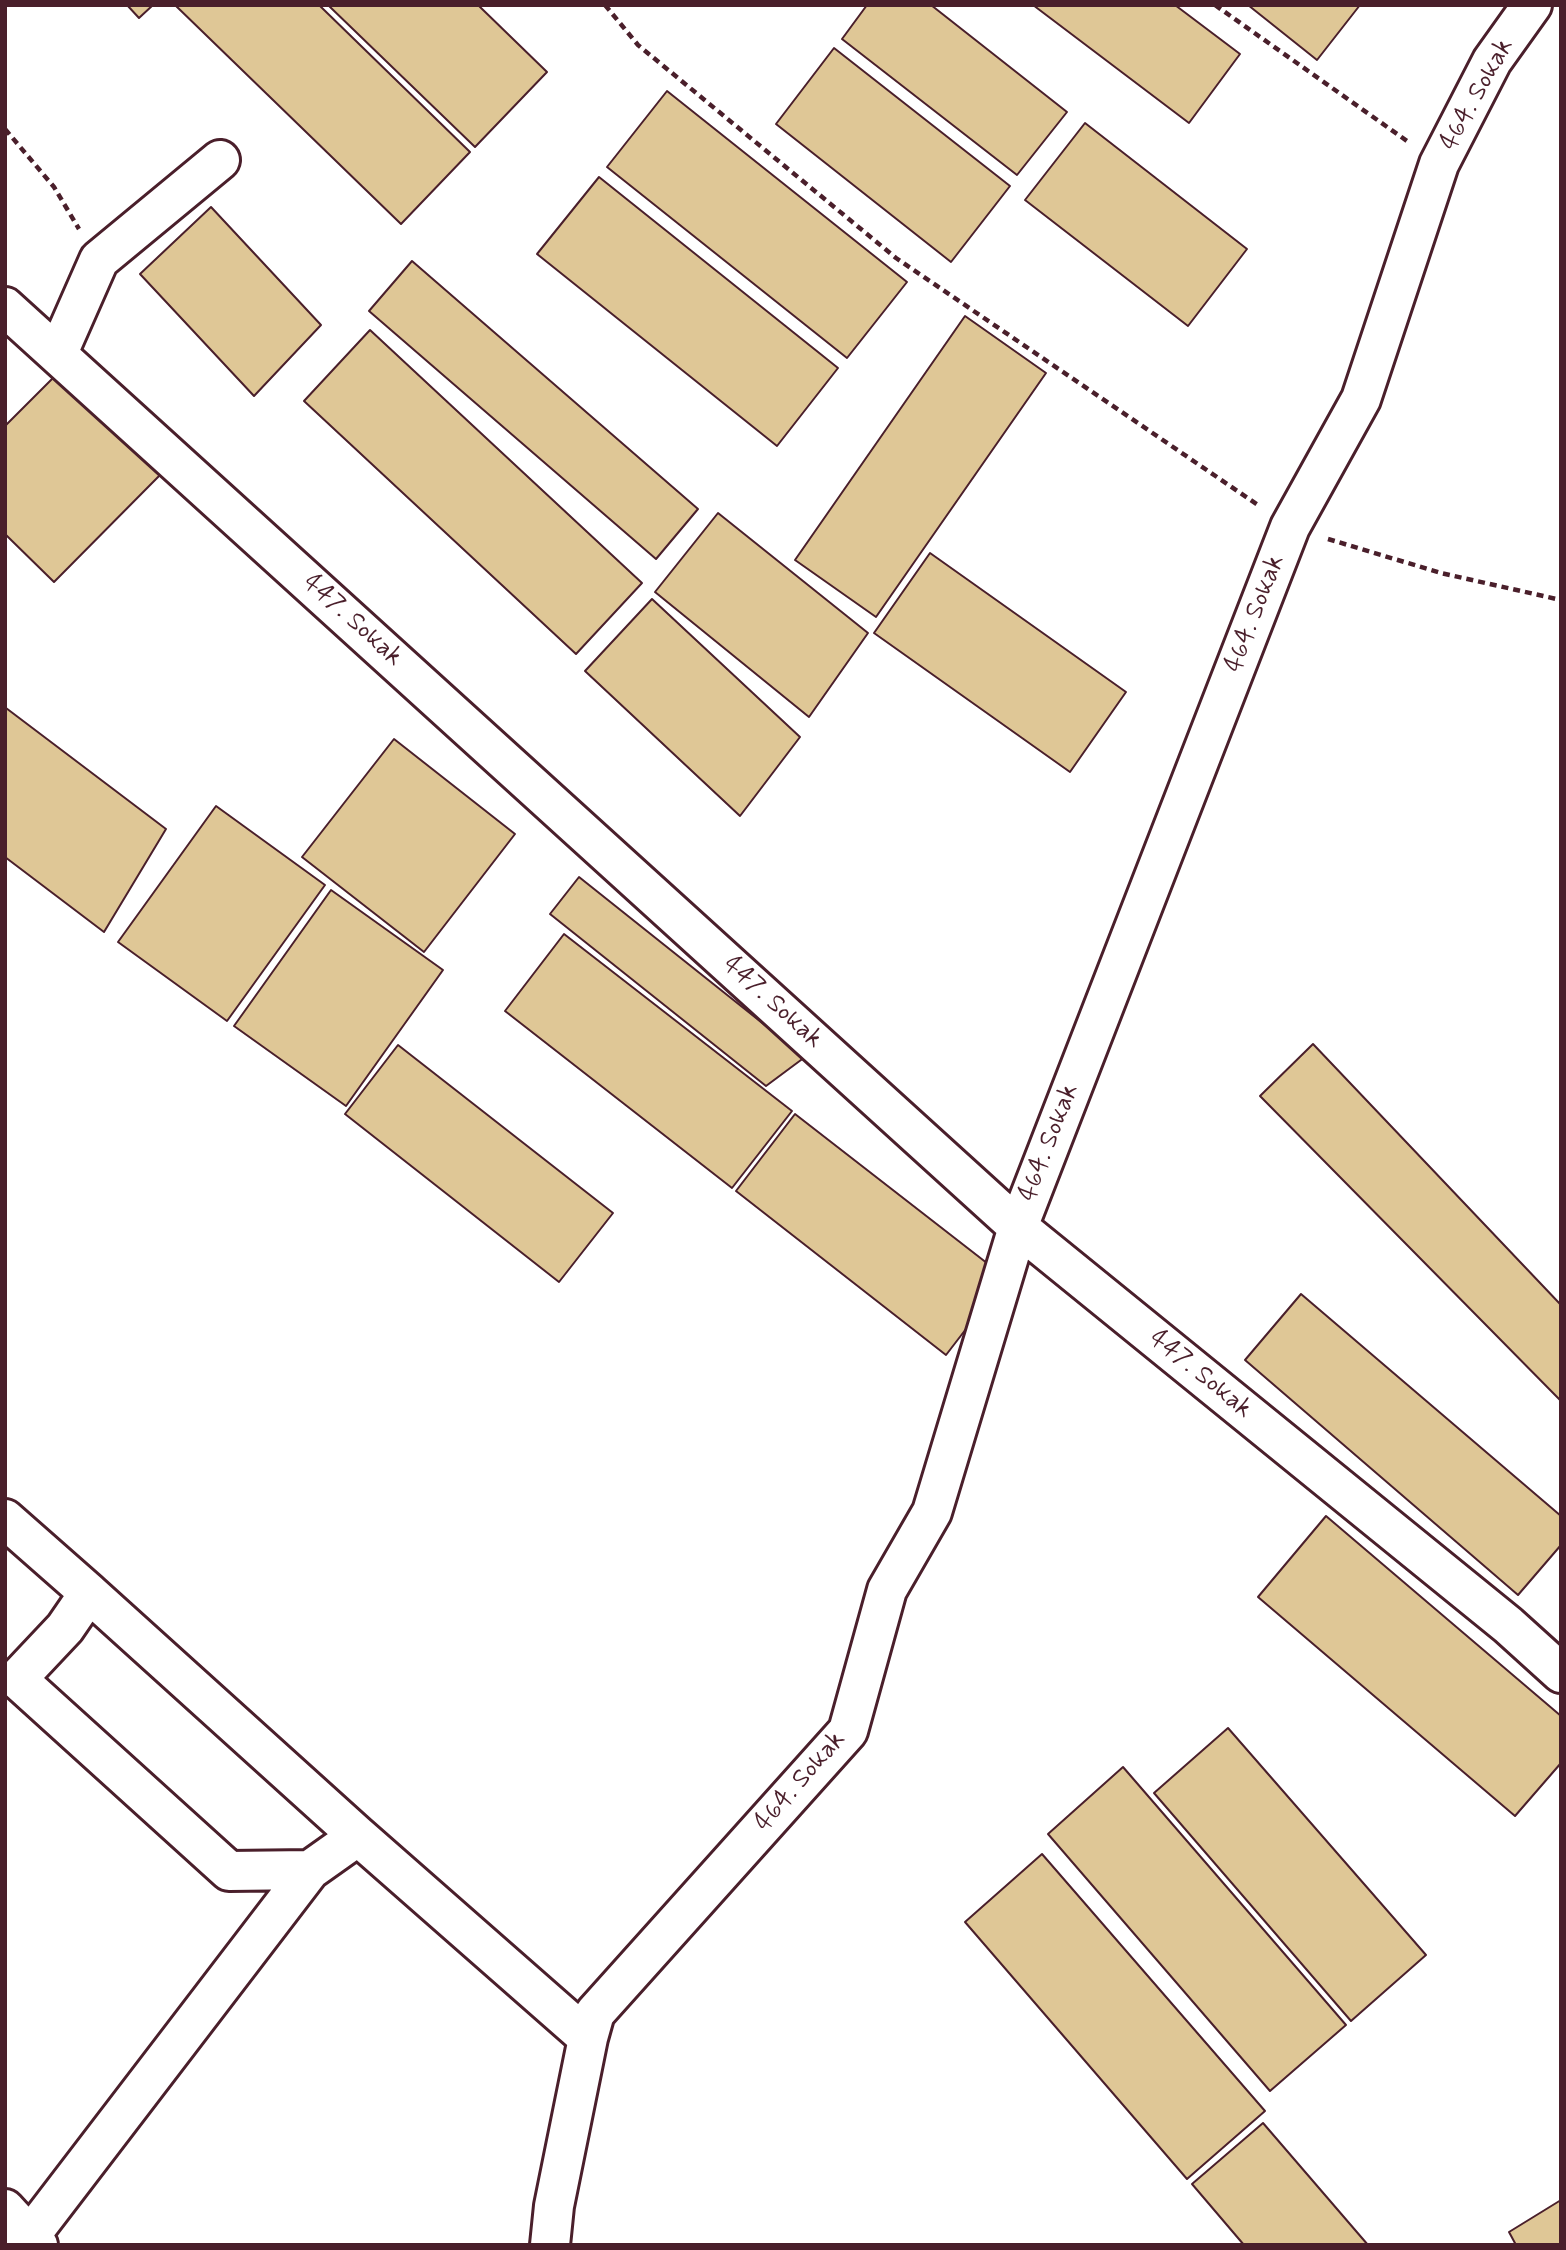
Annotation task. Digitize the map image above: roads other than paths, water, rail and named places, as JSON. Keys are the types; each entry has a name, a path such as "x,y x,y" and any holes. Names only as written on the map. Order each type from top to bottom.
{"street":[{"name":"464. Sokak","path":"550,2245 554,2206 588,2038 596,2013 848,1731 887,1590 932,1512 1018,1227 1290,527 1361,399 1439,164 1492,61 1532,5"},
{"path":"58,353 99,260 220,160"},
{"name":"447. Sokak","path":"5,307 1018,1227 1508,1625 1561,1673"},
{"path":"5,1519 588,2038"},
{"path":"89,1593 65,1628 11,1684 229,1871 310,1870"},
{"path":"24,2234 310,1870 358,1836"}]}
